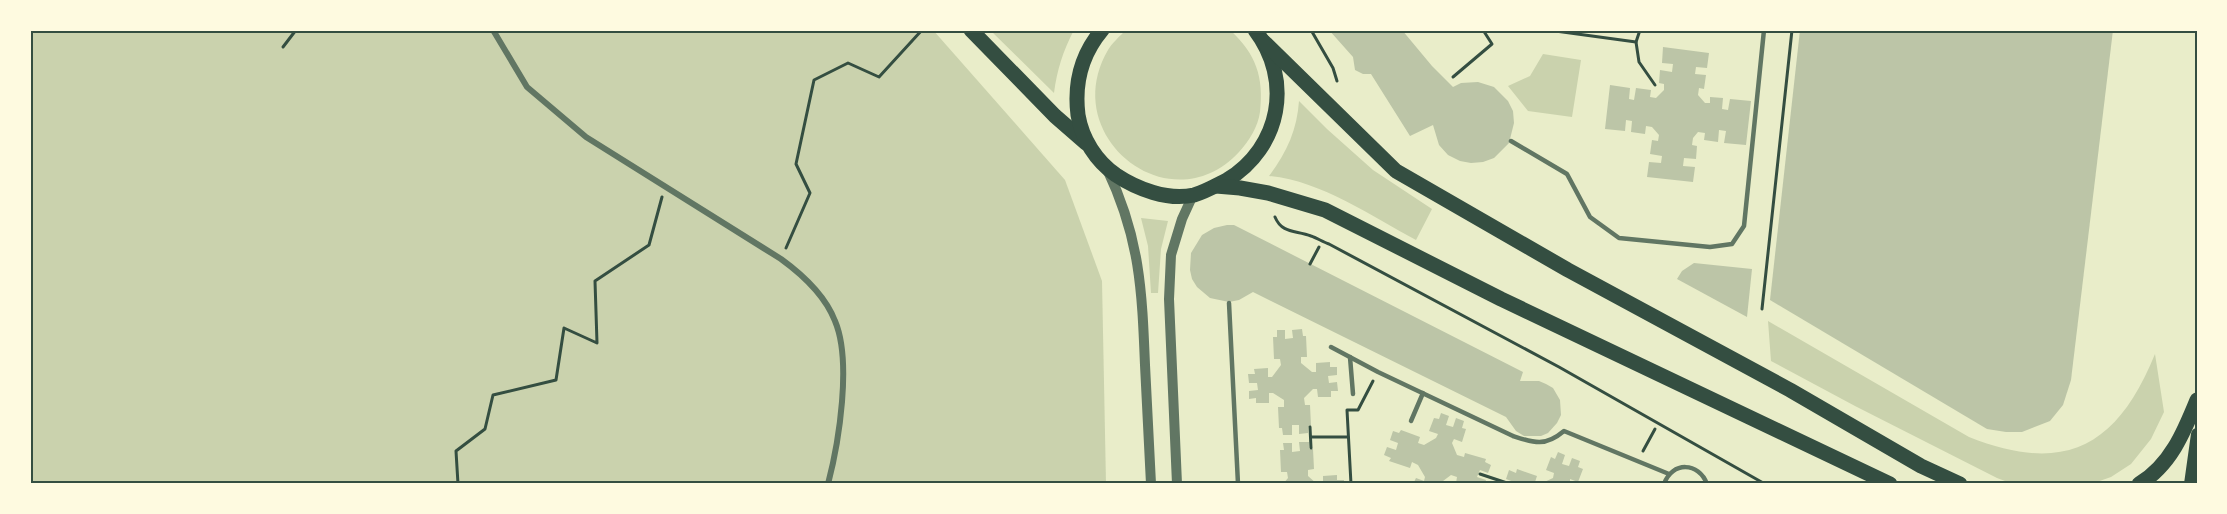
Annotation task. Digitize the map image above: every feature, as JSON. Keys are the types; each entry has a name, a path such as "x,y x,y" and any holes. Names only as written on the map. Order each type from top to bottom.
{"main road":[{"path":"971,30 1055,116 1088,145 1106,168 1129,184 1165,195 1193,195 1216,186 1239,172 1253,159 1271,128 1278,92 1271,57 1259,35"},
{"path":"1088,145 1079,122 1077,84 1087,51 1102,30"},
{"path":"1259,35 1396,171 1568,270 1790,390 1921,466 1960,484"},
{"path":"1216,186 1268,194 1325,210 1501,299 1890,484"},
{"path":"2139,484 2160,466 2175,448 2197,400"},
{"path":"2190,484 2197,434"},
{"path":"1921,466 1972,484"}],"street":[{"path":"493,30 527,87 586,137 781,260 801,274 821,297 836,321 844,366 834,460 828,484"},
{"path":"1106,168 1121,198 1138,261 1143,302 1151,484"},
{"path":"1178,484 1169,299 1171,255 1182,219 1193,195"}],"lane":[{"path":"1511,141 1567,174 1590,217 1619,238 1710,247 1732,244 1744,226 1764,30"},
{"path":"1229,303 1238,484"},
{"path":"1331,347 1512,436 1531,442 1553,441 1564,431 1670,474"},
{"path":"1350,357 1353,394"},
{"path":"1411,421 1423,393"},
{"path":"1664,484 1676,469 1690,467 1703,475 1707,484"}],"path":[{"path":"283,47 296,30"},
{"path":"781,260 810,193 796,164 814,81 848,63 879,77 922,30"},
{"path":"1311,30 1333,68 1337,81"},
{"path":"1453,77 1492,44 1483,30"},
{"path":"1548,30 1636,42"},
{"path":"1640,30 1636,42 1639,62 1655,85"},
{"path":"1762,309 1792,30"},
{"path":"458,484 456,451 485,429 493,395 556,380 564,328 597,343 595,281 649,245 665,186"},
{"path":"1275,217 1281,227 1287,231 1310,236 1329,244 1559,367 1766,484"},
{"path":"1310,264 1319,247"},
{"path":"1351,484 1347,410 1358,410 1378,372"},
{"path":"1310,427 1311,448"},
{"path":"1638,461 1655,429"},
{"path":"1311,437 1348,436"},
{"path":"1729,470 1730,463"},
{"path":"1480,474 1507,483"},
{"path":"1491,484 1493,479"}],"green space":[{"path":"30,30 933,30 1065,180 1102,281 1106,484 30,484"},
{"path":"990,30 1074,30 1061,61 1054,93"},
{"path":"1126,30 1230,30 1239,39 1256,67 1261,99 1259,118 1255,128 1239,152 1212,172 1183,180 1154,175 1129,161 1109,140 1097,113 1096,82 1108,50"},
{"path":"1543,54 1581,60 1572,117 1528,111 1508,86 1530,76"},
{"path":"1299,101 1373,170 1432,209 1416,240 1327,192 1289,179 1269,176 1290,140"},
{"path":"1141,218 1168,221 1161,249 1158,293 1151,293 1148,246"},
{"path":"1768,321 1969,437 2003,448 2033,453 2060,452 2084,445 2105,431 2123,412 2140,386 2155,354 2164,412 2151,439 2131,464 2111,477 2091,484 2013,484 1855,406 1771,361"}],"building":[{"path":"1329,30 1402,30 1453,87 1461,83 1478,82 1494,87 1508,101 1513,111 1514,123 1509,143 1494,158 1471,163 1448,155 1439,145 1433,125 1410,136 1371,74 1363,74 1355,70 1353,57"},
{"path":"1800,30 2113,30 2071,380 2063,405 2050,421 2022,432 1987,429 1770,300"},
{"path":"1663,47 1709,53 1707,68 1696,67 1695,74 1706,75 1704,89 1699,88 1698,95 1705,103 1710,103 1710,97 1723,98 1722,109 1728,110 1730,99 1751,101 1746,145 1724,143 1726,131 1719,130 1718,142 1704,140 1705,133 1698,132 1693,138 1692,145 1697,146 1696,159 1684,158 1683,166 1695,167 1693,182 1647,177 1649,162 1661,163 1662,156 1650,154 1652,140 1658,141 1659,135 1652,127 1646,126 1645,134 1631,132 1632,121 1626,120 1625,131 1605,129 1610,85 1630,88 1629,99 1634,100 1636,88 1651,90 1650,97 1656,98 1664,90 1664,84 1659,83 1660,70 1672,72 1673,64 1662,63"},
{"path":"1234,225 1523,372 1520,381 1539,381 1553,388 1560,400 1561,415 1557,423 1548,433 1541,436 1524,436 1516,431 1506,417 1253,292 1239,300 1229,302 1210,298 1197,287 1192,279 1191,253 1202,235 1214,228"},
{"path":"1694,263 1752,269 1747,317 1677,279 1682,271"},
{"path":"1302,329 1303,336 1306,336 1307,357 1301,357 1301,363 1312,372 1316,372 1316,363 1330,362 1330,367 1337,367 1337,375 1328,376 1329,383 1337,382 1338,391 1331,391 1331,397 1318,397 1317,389 1313,389 1304,398 1305,405 1310,405 1311,426 1308,427 1308,433 1299,434 1299,425 1292,425 1292,435 1283,435 1282,428 1279,428 1278,407 1284,407 1284,400 1273,393 1269,393 1269,403 1256,403 1256,398 1249,399 1249,391 1258,390 1257,383 1249,383 1248,374 1255,374 1254,369 1268,368 1268,377 1272,377 1281,365 1280,359 1274,359 1273,337 1277,337 1277,330 1285,330 1285,339 1293,338 1292,330"},
{"path":"1441,413 1449,416 1446,425 1453,427 1456,418 1464,421 1462,428 1466,429 1462,442 1454,439 1452,443 1457,455 1464,457 1465,453 1486,459 1485,462 1491,465 1488,473 1480,470 1477,477 1486,480 1485,484 1456,483 1457,477 1451,475 1439,484 1413,484 1416,478 1424,481 1425,477 1418,465 1412,462 1410,468 1389,461 1391,458 1384,455 1387,447 1396,450 1398,443 1390,440 1393,431 1399,433 1401,430 1420,437 1418,443 1424,445 1436,438 1438,434 1429,431 1434,418 1439,419"},
{"path":"1299,442 1309,442 1309,449 1313,449 1314,469 1308,470 1308,476 1317,484 1283,484 1288,478 1287,472 1281,472 1280,450 1284,450 1283,443 1292,443 1292,452 1300,451"},
{"path":"1558,452 1565,455 1562,464 1569,466 1572,458 1580,461 1578,467 1583,469 1578,482 1570,479 1570,484 1540,484 1553,478 1554,473 1546,470 1551,457 1555,459"},
{"path":"1517,469 1537,476 1535,482 1540,484 1514,484 1506,479 1509,470 1516,473"},
{"path":"1337,475 1337,480 1344,480 1344,484 1323,484 1323,476"}]}
